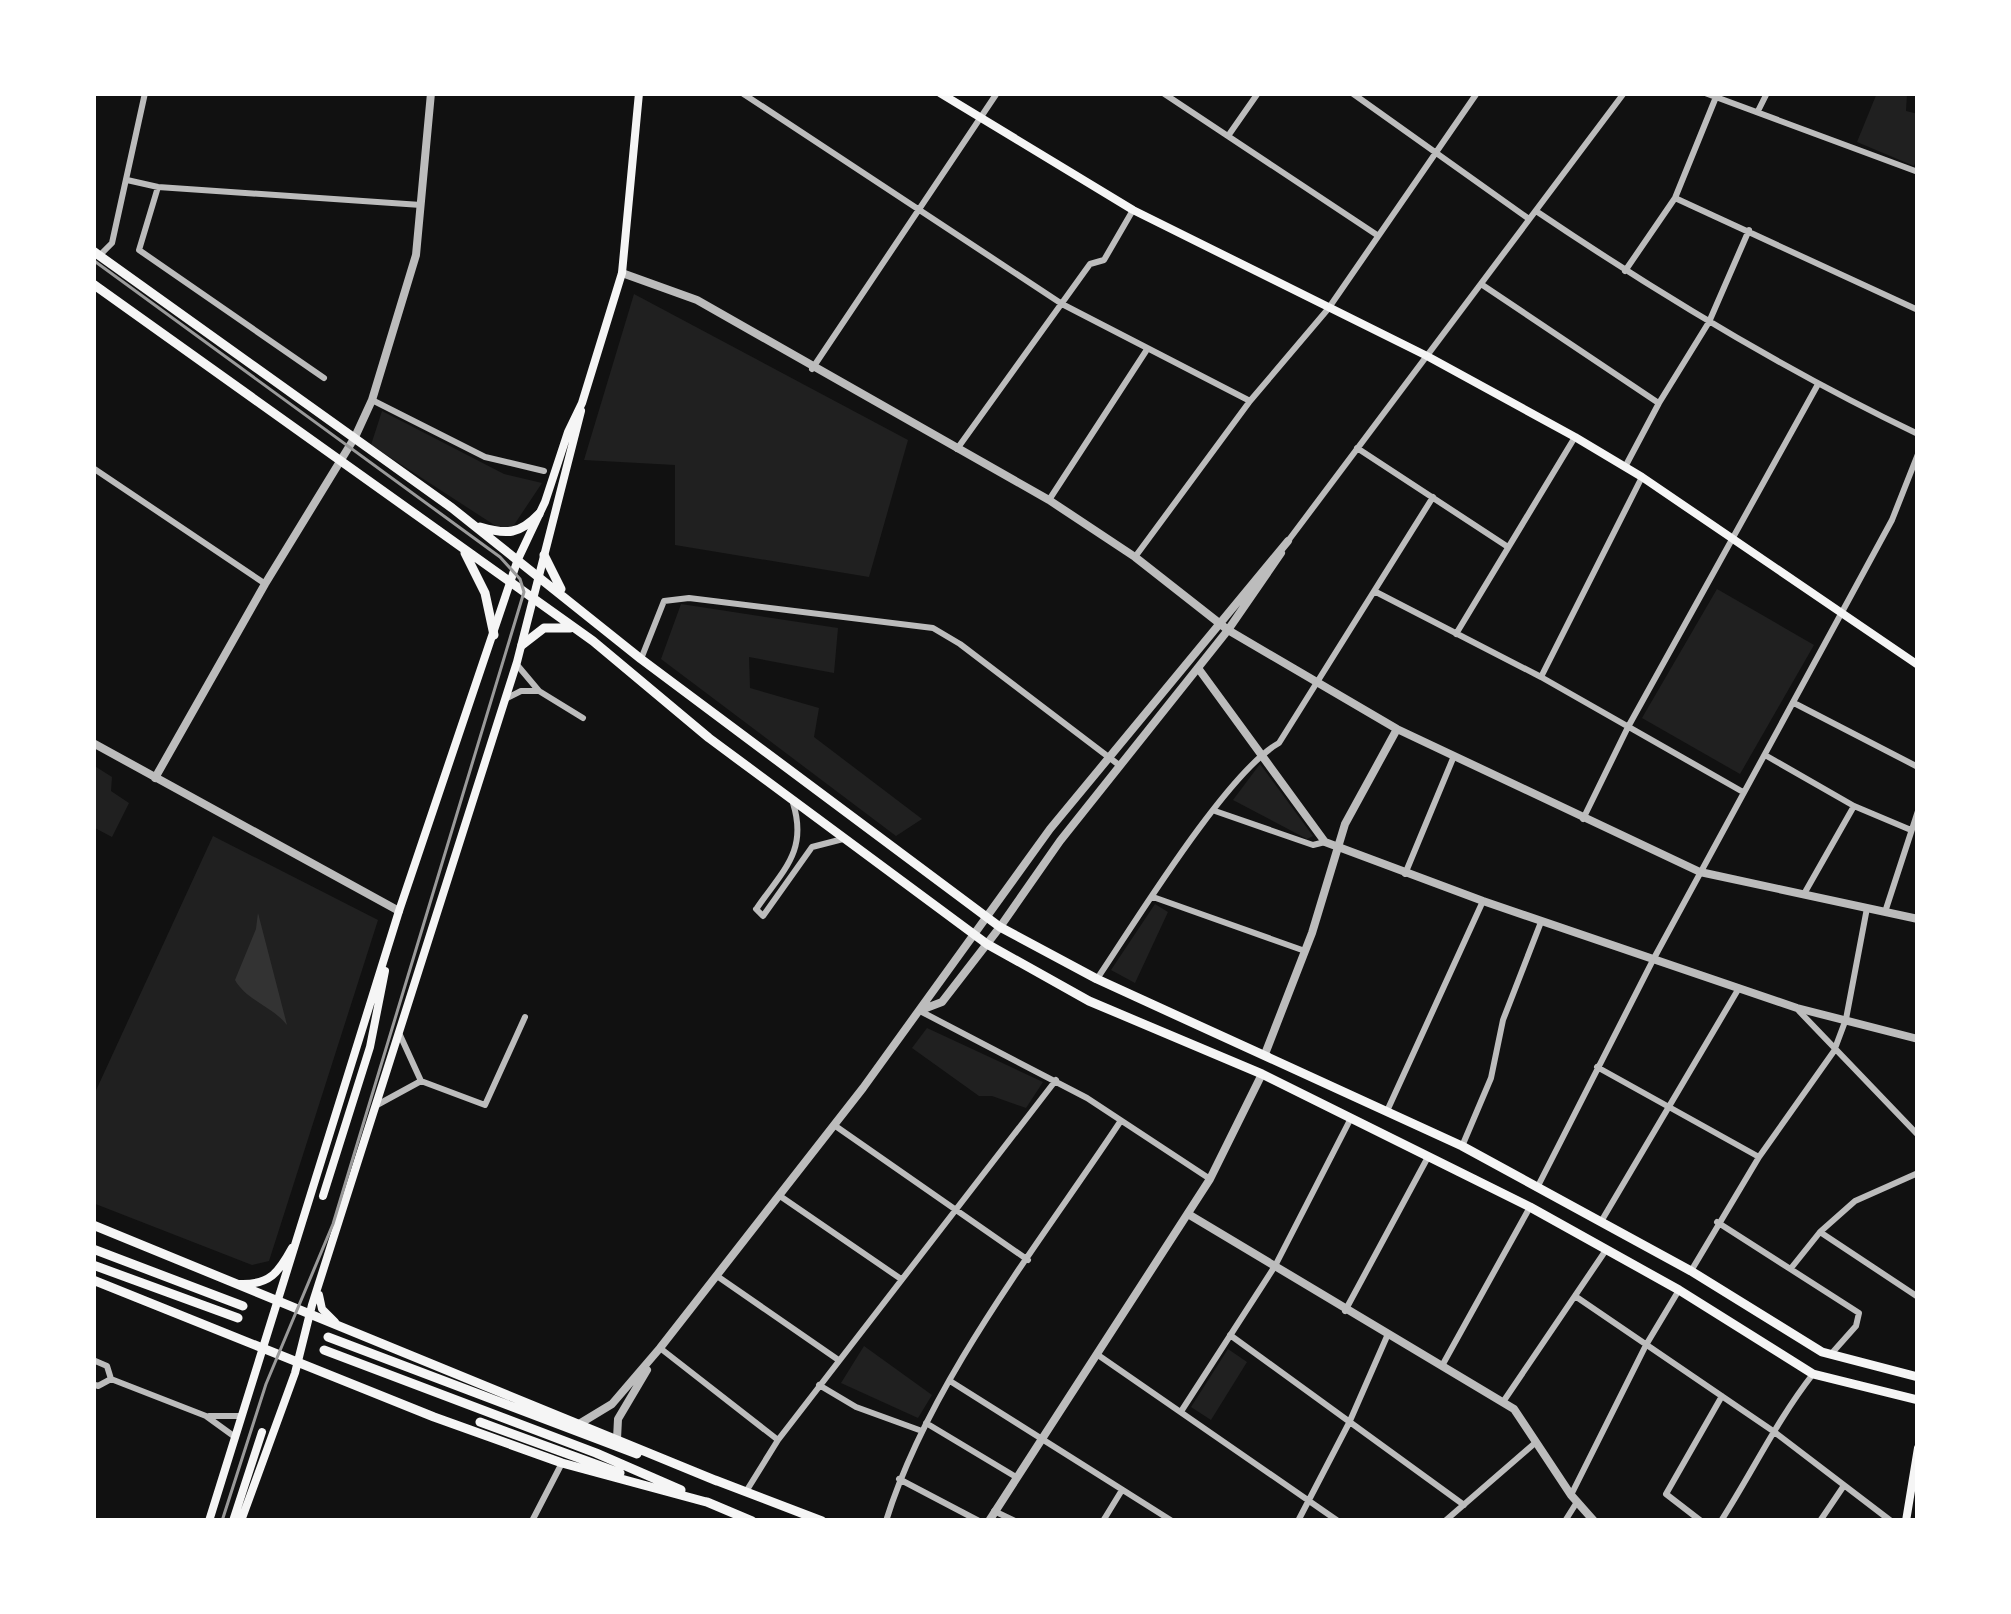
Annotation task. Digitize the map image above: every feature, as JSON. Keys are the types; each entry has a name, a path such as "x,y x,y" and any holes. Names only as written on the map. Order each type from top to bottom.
{"main road":[{"path":"209,1521 399,911 518,559 582,404 622,273 639,93"},
{"path":"940,93 1133,210 1427,356 1575,437 1642,477 1918,665"},
{"path":"96,253 476,526 641,659 1000,927 1097,979 1462,1146 1602,1220 1830,1355 1918,1377"},
{"path":"93,284 574,628 676,706 709,738 987,944 1089,1001 1262,1074 1530,1207 1679,1290 1813,1374 1918,1400"},
{"path":"237,1521 297,1361 517,662 582,404"},
{"path":"476,526 514,532 539,514"},
{"path":"463,549 485,593 494,635"},
{"path":"544,555 576,606"},
{"path":"522,645 544,628 574,628"},
{"path":"323,1196 370,1047 388,946"},
{"path":"93,1225 717,1481"},
{"path":"232,1284 261,1283 275,1275 301,1231"},
{"path":"93,1249 243,1306"},
{"path":"93,1265 238,1318"},
{"path":"93,1280 434,1417 562,1463 710,1503"},
{"path":"320,1282 322,1310 342,1327"},
{"path":"328,1337 822,1521"},
{"path":"324,1349 596,1453 710,1503 723,1515 752,1521"},
{"path":"480,1422 710,1503"},
{"path":"237,1521 262,1432"},
{"path":"1906,1521 1918,1448"}],"street":[{"path":"96,253 112,243 145,93"},
{"path":"155,778 265,584 356,437 372,400 410,285 431,93"},
{"path":"744,93 1062,304 1250,401"},
{"path":"812,369 997,93"},
{"path":"1163,93 1377,235"},
{"path":"1228,136 1258,93"},
{"path":"1352,93 1529,219"},
{"path":"1135,557 1250,401 1328,309 1478,93"},
{"path":"579,1424 612,1404 780,1196 1107,757 1288,541 1624,93"},
{"path":"1705,93 1918,172"},
{"path":"1758,111 1767,93"},
{"path":"1625,271 1675,198 1716,97"},
{"path":"127,180 158,187 422,205"},
{"path":"158,187 139,250 324,378"},
{"path":"1675,198 1918,310"},
{"path":"957,449 1090,264 1104,260 1133,210"},
{"path":"1536,211 1625,271 1817,386 1918,434"},
{"path":"1625,467 1709,322 1749,230"},
{"path":"622,273 697,301 1049,500 1135,557 1228,629 1397,729 1700,872 1918,919"},
{"path":"1481,284 1659,403"},
{"path":"1049,500 1146,351"},
{"path":"1583,818 1628,727 1817,386"},
{"path":"372,400 485,457 544,471"},
{"path":"1456,634 1575,437"},
{"path":"1357,448 1508,547"},
{"path":"1538,1186 1653,960 1892,520 1918,454"},
{"path":"93,468 265,584"},
{"path":"1541,677 1642,477"},
{"path":"1097,979 1215,811 1262,752 1279,743 1433,497"},
{"path":"920,1010 942,1002 1272,571 1288,541"},
{"path":"1376,592 1541,677 1743,792"},
{"path":"641,659 664,601 933,628 1119,765"},
{"path":"517,662 519,671 539,691 584,718"},
{"path":"1198,668 1325,842 1336,848 1797,1008 1918,1039"},
{"path":"504,700 521,691 539,691"},
{"path":"1794,703 1918,767"},
{"path":"1265,1054 1305,951 1336,848 1397,729"},
{"path":"93,743 399,911"},
{"path":"1765,755 1854,806 1910,830"},
{"path":"1405,874 1454,756"},
{"path":"792,800 801,837 756,909 764,916 812,847 843,839"},
{"path":"1804,895 1854,806"},
{"path":"1215,811 1313,845 1325,842"},
{"path":"1885,913 1918,811"},
{"path":"1153,897 1305,951"},
{"path":"1387,1111 1483,901"},
{"path":"1691,1271 1759,1157 1834,1051 1846,1019 1867,908"},
{"path":"1462,1146 1490,1078 1504,1020 1541,922"},
{"path":"1602,1220 1739,988"},
{"path":"1797,1008 1918,1136"},
{"path":"920,1010 1056,1080 1210,1179"},
{"path":"398,1031 421,1081 485,1105 525,1017"},
{"path":"1597,1066 1759,1157"},
{"path":"1015,1521 992,1516 1210,1179 1262,1074"},
{"path":"746,1490 819,1385 1056,1080"},
{"path":"377,1105 421,1081"},
{"path":"1182,1410 1275,1266 1351,1116"},
{"path":"886,1521 899,1479 950,1381 1120,1122"},
{"path":"834,1125 1028,1260"},
{"path":"1346,1311 1428,1157"},
{"path":"1792,1267 1820,1232 1855,1201 1918,1173"},
{"path":"780,1196 902,1280"},
{"path":"1443,1364 1530,1207"},
{"path":"1188,1214 1514,1409 1594,1521"},
{"path":"1717,1222 1859,1313 1856,1326 1830,1355"},
{"path":"1820,1232 1918,1297"},
{"path":"1503,1402 1606,1250"},
{"path":"717,1276 839,1360"},
{"path":"1565,1521 1646,1345 1679,1290"},
{"path":"1575,1296 1773,1431 1891,1521"},
{"path":"1298,1521 1388,1334"},
{"path":"1230,1335 1464,1505"},
{"path":"617,1439 618,1419 660,1348"},
{"path":"660,1348 778,1440"},
{"path":"1098,1355 1338,1521"},
{"path":"93,1360 107,1366 111,1378 206,1416 235,1437"},
{"path":"1721,1521 1772,1443 1773,1431 1813,1374"},
{"path":"93,1384 111,1378"},
{"path":"950,1381 1172,1521"},
{"path":"819,1385 856,1407 924,1427 1017,1478"},
{"path":"1701,1521 1666,1494 1723,1396"},
{"path":"206,1416 242,1416"},
{"path":"1445,1521 1538,1440"},
{"path":"532,1521 562,1463"},
{"path":"899,1479 980,1521"},
{"path":"1820,1521 1843,1486"},
{"path":"1103,1521 1122,1490"}],"shaded area":[{"path":"1877,93 1907,93 1906,111 1918,114 1914,166 1857,142"},
{"path":"634,294 908,440 869,577 675,545 675,465 584,460"},
{"path":"382,411 504,474 542,483 512,528 502,530 371,445"},
{"path":"1717,589 1814,645 1740,774 1642,718"},
{"path":"681,604 838,628 834,673 749,657 750,688 819,708 814,737 922,819 896,836 661,659"},
{"path":"1260,764 1313,836 1307,839 1233,800"},
{"path":"93,765 112,777 111,791 129,803 112,837 93,827"},
{"path":"213,836 378,920 269,1261 252,1265 93,1203 93,1097"},
{"path":"1155,904 1168,912 1135,983 1111,970"},
{"path":"258,913 287,1025 235,980"},
{"path":"927,1028 1043,1082 1026,1108 979,1096 912,1048"},
{"path":"864,1346 932,1395 918,1418 841,1383"},
{"path":"1228,1349 1247,1362 1211,1420 1191,1407"}],"tram line":[{"path":"93,260 500,557 520,579 524,592 333,1224 266,1384 222,1521"}]}
